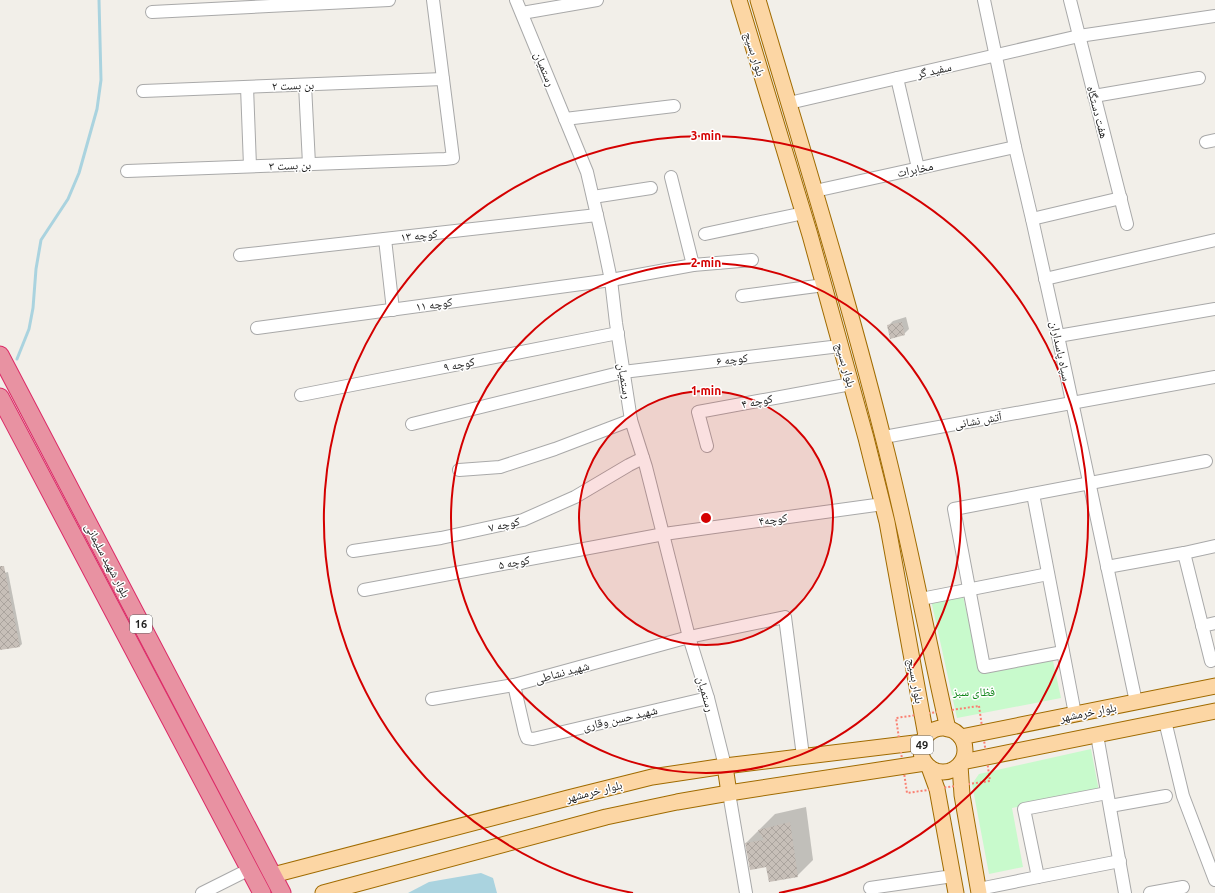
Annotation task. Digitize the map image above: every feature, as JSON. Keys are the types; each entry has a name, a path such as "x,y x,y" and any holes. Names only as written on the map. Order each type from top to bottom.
{"highway":[{"name":"بلوار شهید سلیمانی","path":"0,355 282,893"},
{"name":"بلوار شهید سلیمانی","path":"0,397 262,893"}],"main road":[{"name":"بلوار بسیج","path":"739,0 804,214 883,504 923,714 925,739"},
{"name":"بلوار بسیج","path":"758,0 860,347 884,437 921,599 948,729"},
{"path":"772,108 789,104"},
{"path":"866,438 884,437"},
{"name":"بلوار خرمشهر","path":"961,737 1215,686"},
{"path":"1181,693 1187,717"},
{"name":"بلوار خرمشهر","path":"961,763 1215,711"},
{"name":"49","path":"956,893 937,789 922,756 921,749 925,739 936,730 948,729 961,737"},
{"path":"961,737 965,749 965,756 961,763 962,795 979,891"},
{"name":"بلوار خرمشهر","path":"273,875 568,798 652,778 725,766 900,744 925,739"},
{"name":"49","path":"927,765 935,771 948,772 955,769 961,763"},
{"path":"323,893 606,817 729,792 903,766 927,765"},
{"path":"725,766 729,792"}],"street":[{"path":"152,12 389,0"},
{"path":"433,0 443,79"},
{"name":"رستمیان","path":"516,0 587,172 598,215 611,280 631,420 664,534 689,637 708,698 725,766"},
{"path":"522,13 597,0"},
{"name":"سپاه پاسداران","path":"984,0 1015,147 1058,336 1136,702"},
{"name":"هفت دستگاه","path":"1070,0 1127,224"},
{"name":"سفید گر","path":"789,104 1079,36 1215,16"},
{"path":"897,78 918,168"},
{"path":"1094,96 1199,78"},
{"name":"بن بست ۲","path":"143,91 443,79"},
{"name":"بن بست ۳","path":"127,171 453,158 443,79"},
{"path":"305,85 309,164"},
{"path":"247,87 250,166"},
{"path":"565,119 674,106"},
{"name":"مخابرات","path":"815,191 1015,147"},
{"path":"671,177 693,265"},
{"path":"593,197 652,188"},
{"path":"1032,219 1121,198"},
{"path":"705,234 804,214"},
{"name":"کوچه ۱۳","path":"240,255 598,215"},
{"path":"385,239 392,310"},
{"path":"1045,278 1215,240"},
{"name":"کوچه ۱۱","path":"257,328 611,280 693,265 752,260"},
{"path":"742,296 824,285"},
{"path":"1058,336 1215,309"},
{"name":"کوچه ۹","path":"301,394 618,333"},
{"name":"کوچه ۶","path":"412,424 624,372 840,346"},
{"name":"آتش نشانی","path":"884,437 1215,377"},
{"name":"کوچه ۴","path":"707,446 698,412 851,384"},
{"path":"459,470 500,467 555,449 631,420"},
{"name":"کوچه ۷","path":"352,551 441,538 523,520 575,497 643,458"},
{"path":"1063,652 984,667 954,509 1206,461"},
{"path":"1033,494 1075,714"},
{"name":"کوچه۴","path":"664,534 883,504"},
{"name":"کوچه ۵","path":"364,590 664,534"},
{"path":"1107,567 1215,546"},
{"path":"1184,553 1211,661"},
{"path":"921,599 1048,574"},
{"name":"شهید نشاطی","path":"432,698 514,685 689,637 785,617 803,756"},
{"path":"1202,626 1215,623"},
{"name":"شهید حسن وقاری","path":"514,685 525,733 527,738 533,739 708,698"},
{"path":"1165,721 1183,796 1215,880"},
{"path":"1097,735 1125,893"},
{"path":"729,792 746,893"},
{"path":"1038,877 1024,809 1107,793"},
{"path":"1110,806 1166,796"},
{"path":"979,891 1038,877 1120,861"},
{"path":"202,893 250,869"},
{"path":"870,888 953,876"},
{"path":"1150,893 1183,887"}],"path":[{"path":"979,706 990,781 907,793 896,718 923,714 979,706"}],"green space":[{"name":"فظای سبز","path":"963,596 980,669 1053,661 1061,698 957,718 931,600"},
{"path":"1091,749 1099,791 1012,808 1023,867 989,874 972,784 979,774"}],"water":[{"path":"481,873 493,878 497,893 408,893 429,882"}],"building":[{"path":"902,322 905,335 890,339 887,325"},
{"path":"0,566 4,566 20,647 0,650"},
{"path":"790,822 798,877 769,882 766,867 750,870 745,843 764,840 758,830"}],"waterway":[{"path":"17,359 29,329 41,240 68,199 79,173 97,109 101,80 99,0"}]}
